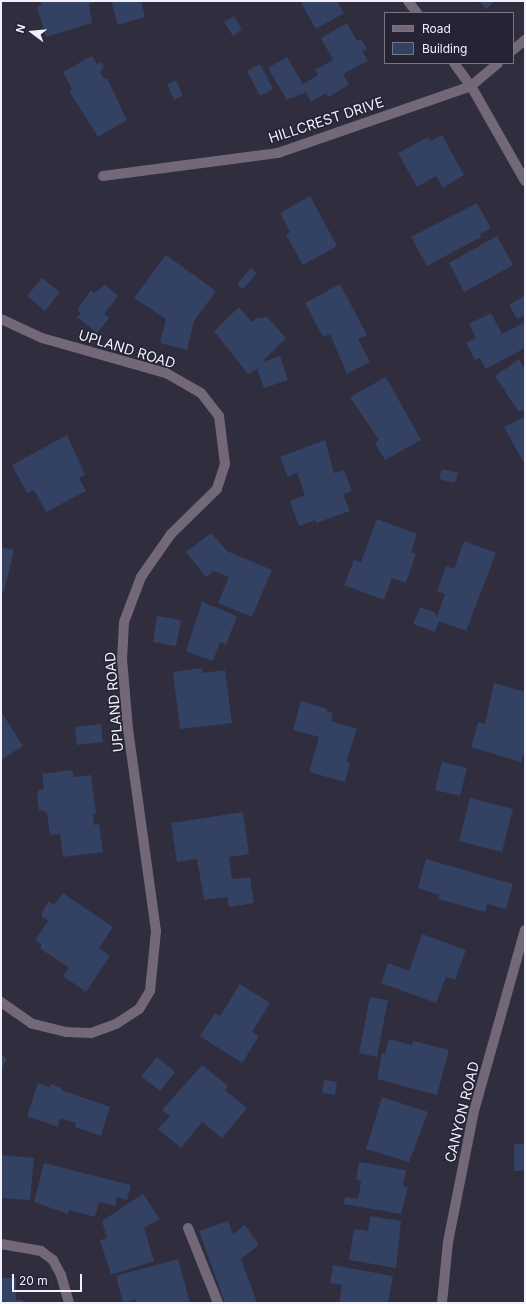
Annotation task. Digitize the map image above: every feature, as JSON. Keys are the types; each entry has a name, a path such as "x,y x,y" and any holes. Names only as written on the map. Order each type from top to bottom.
{"street":[{"path":"408,1 416,12"},
{"path":"514,49 525,40"},
{"path":"455,64 471,86 525,181"},
{"name":"HILLCREST DRIVE","path":"103,176 278,153 471,86 497,64"},
{"name":"UPLAND ROAD","path":"1,319 42,338 166,373 201,393 219,416 225,464 216,489 172,534 141,577 124,622 122,659 128,729 156,931 150,990 139,1009 116,1024 91,1033 66,1032 31,1023 1,1002"},
{"name":"CANYON ROAD","path":"442,1303 448,1242 474,1111 525,930"},
{"path":"188,1228 218,1303"},
{"path":"1,1244 41,1251 53,1260 61,1275 69,1303"}],"building":[{"path":"41,1 99,1 89,4 92,23 46,37 37,7 42,5"},
{"path":"111,1 141,1 145,17 118,25"},
{"path":"300,1 337,1 344,13 316,29"},
{"path":"479,1 495,1 486,9"},
{"path":"234,16 242,30 233,36 224,22"},
{"path":"347,23 357,41 361,39 367,49 362,51 368,61 343,74 349,85 328,97 326,93 311,102 306,92 287,100 268,68 287,57 303,84 318,75 315,70 333,60 321,38"},
{"path":"92,56 97,64 100,62 104,66 100,72 104,79 107,78 127,120 98,137 69,91 72,89 63,72"},
{"path":"260,64 273,89 260,96 247,71"},
{"path":"176,80 183,96 174,100 167,84"},
{"path":"442,135 464,175 443,188 436,176 417,187 398,153 428,137 430,141"},
{"path":"310,196 337,246 303,265 286,235 290,232 280,213"},
{"path":"477,203 491,228 480,234 481,237 427,266 411,237"},
{"path":"497,236 513,265 464,292 449,263"},
{"path":"166,255 216,291 194,321 187,350 160,343 166,319 134,298"},
{"path":"251,268 257,273 243,289 237,284"},
{"path":"42,278 60,292 45,311 27,296"},
{"path":"340,284 367,335 358,339 370,362 347,374 330,334 323,337 305,303"},
{"path":"105,285 118,296 104,314 109,318 97,333 77,317 81,313 77,310 91,290 94,293"},
{"path":"525,295 525,315 517,319 509,305"},
{"path":"239,307 252,322 257,318 267,317 286,338 262,362 280,356 288,380 264,388 257,369 248,374 214,331"},
{"path":"491,313 502,334 525,322 525,348 486,369 480,358 475,360 466,343 476,338 469,324"},
{"path":"519,359 525,370 525,409 519,412 495,376"},
{"path":"386,377 421,440 385,460 375,443 379,440 350,397"},
{"path":"525,416 525,465 504,427"},
{"path":"67,435 85,475 79,478 86,491 46,512 34,490 27,493 12,465"},
{"path":"325,440 334,473 344,470 352,491 343,494 350,511 316,523 315,520 299,526 290,501 305,495 297,473 288,477 280,457"},
{"path":"442,469 458,473 455,483 439,479"},
{"path":"377,519 417,534 411,552 416,554 406,583 392,578 384,600 344,585 354,560 361,562"},
{"path":"211,533 227,551 272,570 252,617 218,603 229,577 214,571 206,577 186,552"},
{"path":"464,541 496,553 466,631 439,621 435,632 413,624 420,607 436,613 436,619 445,594 437,591 446,566 454,569"},
{"path":"1,547 14,550 4,592 1,592"},
{"path":"202,602 237,616 226,645 220,642 213,661 186,651"},
{"path":"157,616 181,620 176,646 153,642"},
{"path":"202,668 202,673 225,670 232,723 180,729 173,672"},
{"path":"494,683 525,692 525,748 521,762 471,747 478,722 485,724"},
{"path":"301,701 327,709 327,711 333,713 331,721 357,729 346,762 350,763 345,782 309,772 319,737 293,730"},
{"path":"2,713 23,746 1,760 1,714"},
{"path":"101,724 103,742 77,745 75,727"},
{"path":"442,762 467,768 460,796 435,790"},
{"path":"72,770 74,777 91,775 96,813 93,813 94,825 99,824 103,852 63,857 60,834 50,835 47,812 39,810 37,796 39,790 44,789 42,774"},
{"path":"470,798 513,809 502,852 459,841"},
{"path":"243,812 249,854 229,857 232,879 250,877 254,903 229,907 227,897 204,900 197,859 177,862 171,823"},
{"path":"426,859 513,884 506,909 487,904 485,912 438,899 439,895 418,888"},
{"path":"63,893 113,927 99,948 110,956 86,992 63,976 69,968 41,949 41,944 35,940 48,921 42,917 42,912 49,901 54,905"},
{"path":"422,934 466,950 455,980 446,977 436,1003 381,983 388,963 409,971"},
{"path":"240,984 270,1003 252,1032 259,1036 242,1063 200,1036 215,1013 220,1016"},
{"path":"370,997 388,1000 377,1057 359,1053"},
{"path":"389,1039 412,1045 413,1041 449,1050 437,1095 377,1079 382,1053 385,1054"},
{"path":"1,1055 7,1059 1,1069"},
{"path":"157,1057 175,1072 160,1091 141,1076"},
{"path":"202,1065 228,1086 225,1090 247,1108 222,1138 202,1122 181,1148 158,1129 170,1116 162,1110"},
{"path":"324,1080 337,1082 335,1095 322,1093"},
{"path":"38,1083 50,1087 51,1084 62,1088 61,1090 110,1107 101,1136 75,1127 76,1123 60,1118 58,1127 27,1116"},
{"path":"382,1097 428,1112 409,1162 366,1149"},
{"path":"514,1144 525,1144 525,1171 514,1171"},
{"path":"1,1155 34,1158 30,1200 1,1198"},
{"path":"359,1162 406,1170 403,1186 408,1187 401,1214 344,1204 345,1197 358,1199 361,1181 356,1180"},
{"path":"44,1163 131,1185 127,1200 117,1197 115,1206 99,1202 95,1217 69,1210 68,1214 34,1202"},
{"path":"143,1194 160,1219 144,1228 154,1261 111,1275 100,1240 107,1238 102,1221"},
{"path":"370,1216 401,1221 396,1268 349,1260 354,1229 368,1231"},
{"path":"228,1221 233,1234 245,1225 259,1245 241,1259 257,1303 225,1303 199,1231"},
{"path":"178,1259 190,1303 136,1303 136,1299 123,1303 116,1276"},
{"path":"333,1265 393,1276 388,1303 339,1303 342,1285 330,1283"},
{"path":"1,1278 16,1278 16,1300 23,1300 23,1303 1,1303"}]}
